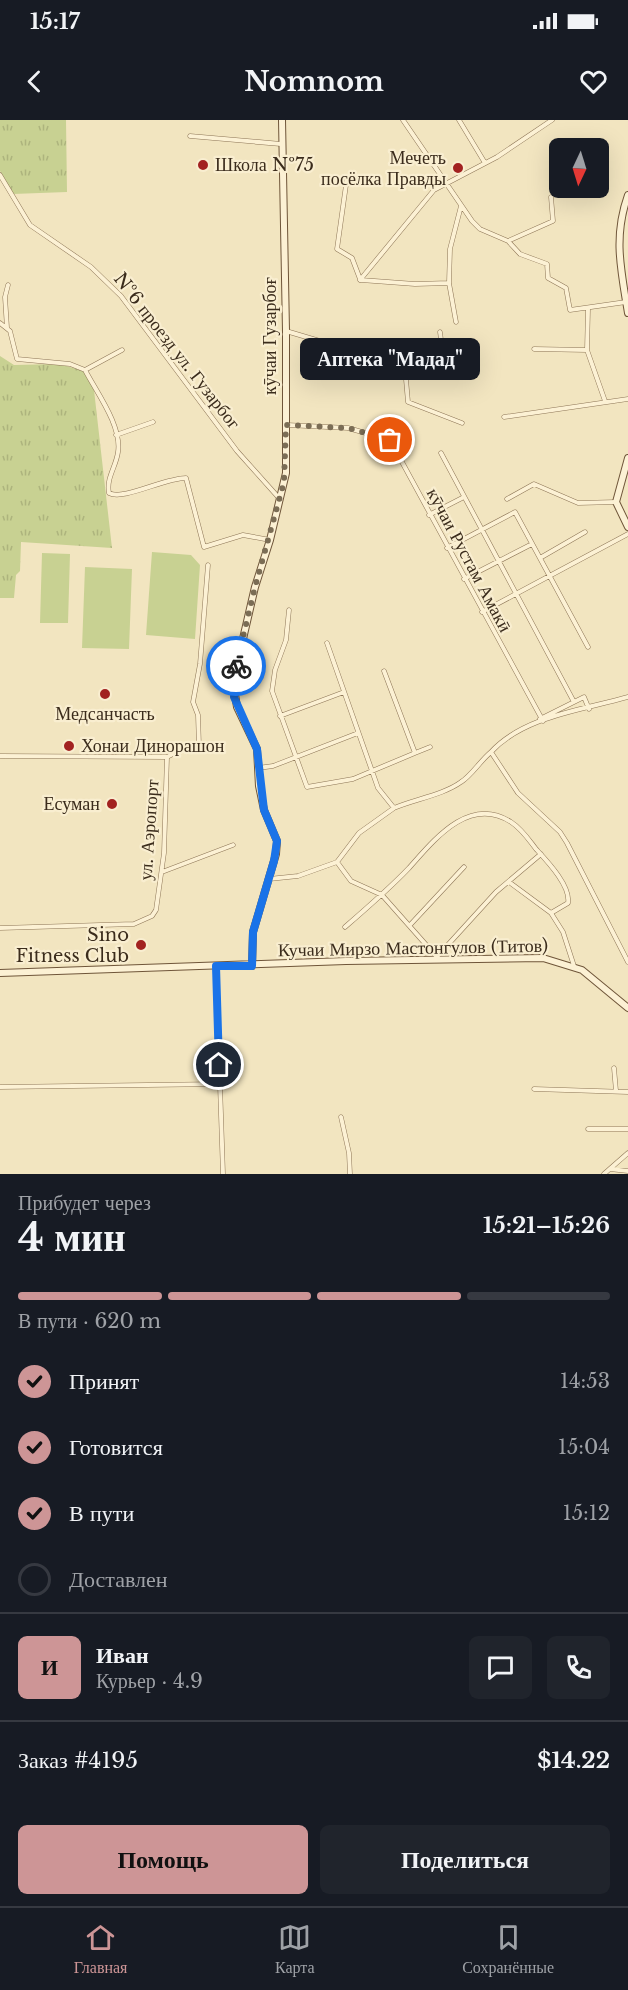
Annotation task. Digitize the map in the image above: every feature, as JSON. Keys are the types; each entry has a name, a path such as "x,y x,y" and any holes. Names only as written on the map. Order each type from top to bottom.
{"street":[{"name":"кӯчаи Гузарбоғ","path":"252,966 253,932 276,854 277,841 264,810 257,749 237,707 233,682 255,587 270,540 286,473 282,120"},
{"path":"403,120 445,183 480,229 508,241 520,254 547,264 548,278 566,288 570,310 626,302"},
{"path":"459,120 485,163"},
{"path":"360,280 434,190 485,163 552,120"},
{"path":"190,136 281,144"},
{"name":"№6 проезд ул. Гузарбог","path":"0,175 30,225 91,267 121,296 237,451 280,500"},
{"path":"360,280 352,258 337,249 347,178 368,180"},
{"path":"628,195 619,219 619,246 628,313"},
{"path":"508,241 553,221 551,198"},
{"path":"456,321 449,283 450,249 461,205"},
{"path":"619,219 628,222"},
{"path":"360,280 415,284 449,283"},
{"path":"7,328 4,297 8,285"},
{"path":"588,308 587,350 605,401"},
{"path":"0,323 10,331 17,359 70,364 85,370 116,435 118,451 108,485 111,495 122,495 155,483 186,478 204,547 243,535 270,540"},
{"path":"286,331 377,358 394,367 405,368 442,364 444,361 440,332"},
{"path":"85,370 122,350"},
{"path":"534,350 587,350"},
{"path":"405,368 408,402 462,423"},
{"path":"504,417 628,399"},
{"path":"116,435 153,422"},
{"name":"кӯчаи Рустам Амакӣ","path":"286,425 348,428 390,440 542,720"},
{"path":"441,453 574,702"},
{"path":"628,458 616,502 628,527"},
{"path":"507,499 534,484 578,503 616,502"},
{"path":"429,515 464,497"},
{"path":"447,548 515,512 588,647"},
{"path":"540,558 585,532"},
{"path":"482,612 628,534"},
{"path":"464,579 532,544"},
{"path":"199,746 198,716 193,702 200,664 208,565"},
{"path":"289,610 286,640 273,682 274,700 305,785 309,788 353,779 430,747"},
{"path":"327,643 378,788 394,808"},
{"path":"384,671 415,753"},
{"path":"280,716 344,692"},
{"path":"269,879 298,876 337,862 359,833 394,808 419,797 444,792 464,781 508,737 584,697 589,709"},
{"path":"542,720 628,697"},
{"path":"258,768 358,734"},
{"path":"167,757 180,750 199,746 221,746"},
{"path":"491,752 518,793 560,832 628,962"},
{"name":"ул. Аэропорт","path":"0,756 167,757 162,872 156,910 146,920 134,924 0,928"},
{"path":"345,927 382,895 435,838 473,815 486,814 511,822 541,854 569,896 566,905 551,913"},
{"path":"162,872 233,845"},
{"path":"337,862 351,881 382,895 410,925 435,958 509,882 541,854"},
{"path":"410,925 464,867"},
{"path":"509,882 551,913 563,932 574,966"},
{"name":"Кучаи Мирзо Мастонгулов (Титов)","path":"0,973 435,958 543,958 574,966 608,988 628,1008"},
{"path":"216,966 222,1174"},
{"path":"614,1068 616,1091"},
{"path":"0,1087 220,1084"},
{"path":"534,1089 628,1092"},
{"path":"341,1117 349,1152 350,1174"},
{"path":"588,1130 628,1130"},
{"path":"604,1174 628,1153"},
{"path":"609,1169 628,1171"}],"green space":[{"path":"0,120 66,120 67,192 13,194 0,171"},
{"path":"0,356 14,365 59,364 84,371 94,390 112,548 21,542 20,571 16,575 14,598 0,598"},
{"path":"152,552 191,555 200,565 195,639 146,635"},
{"path":"42,553 70,554 68,623 40,623"},
{"path":"85,567 132,569 129,649 82,648"}],"way so far":[{"path":"236,666 286,473 286,425 348,428 390,440"}],"place":[{"name":"Школа №75","path":"203,165"},
{"name":"Мечеть посёлка Правды","path":"458,168"},
{"name":"Аптека \"Мадад\"","path":"390,440"},
{"name":"Медсанчасть","path":"105,694"},
{"name":"Хонаи Динорашон","path":"69,746"},
{"name":"Есуман","path":"112,804"},
{"name":"Sino Fitness Club","path":"141,945"}],"route":[{"path":"219,1065 216,966 252,966 253,932 277,847 275,834 264,810 259,786 257,749 234,697 233,682 236,666"}]}
